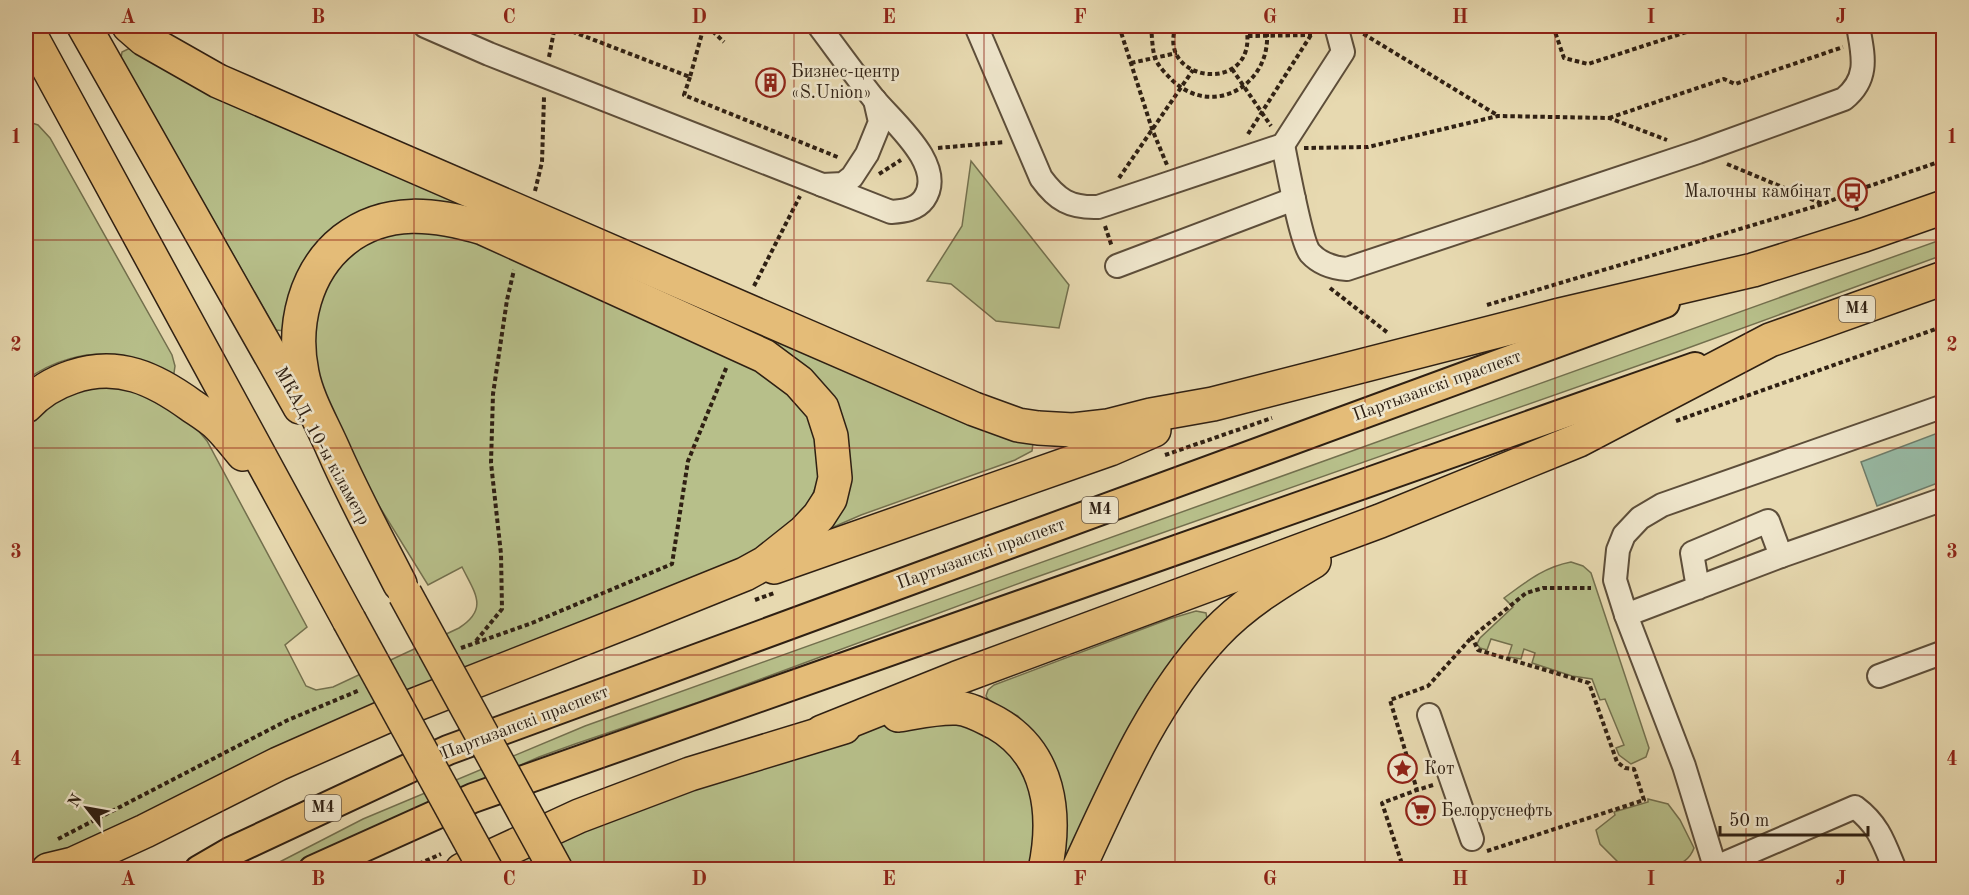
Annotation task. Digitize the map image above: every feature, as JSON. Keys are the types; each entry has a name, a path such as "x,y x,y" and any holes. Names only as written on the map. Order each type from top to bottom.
{"highway":[{"name":"МКАД, 10-ы кіламетр","path":"84,26 403,589 556,870"},
{"path":"49,857 73,864 278,765 389,715 745,574 765,563 804,532 830,499 835,478 831,436 822,408 799,382 764,356 525,231 218,81 144,39 129,26"},
{"path":"26,27 486,870"},
{"name":"Партызанскі праспект","path":"1753,270 1944,207"},
{"path":"403,589 349,485 311,401 302,373 299,326 310,283 335,247 354,232 380,221 401,216 427,216 456,220 483,228 525,231 743,308 974,409 1018,425 1073,430 1108,426 1151,415 1213,404 1560,315 1753,270"},
{"name":"М4","path":"1770,340 1944,278"},
{"path":"822,732 957,678 1380,521 1579,440 1770,340"},
{"path":"26,406 33,398 58,381 84,372 107,370 130,373 149,379 173,392 217,424 280,495"},
{"path":"636,618 1110,449 1213,404"},
{"path":"1078,870 1121,777 1147,730 1181,677 1216,633 1281,580 1380,521"},
{"path":"462,870 579,816 690,774 822,732 881,717 959,708 978,714 1000,726 1027,748 1048,796 1050,826 1045,870"},
{"path":"87,870 145,831"}],"main road":[{"name":"Партызанскі праспект","path":"199,870 230,852 448,750 1753,270"},
{"name":"М4","path":"313,870 473,798 1770,340"}],"lane":[{"path":"425,26 891,213 906,211 921,203 928,192 927,166 918,150 875,100 819,26"},
{"path":"976,26 1041,178 1053,194 1072,204 1086,207 1098,207 1283,145 1343,52 1343,29"},
{"path":"1283,145 1294,200 1308,252 1321,263 1347,270 1698,152 1844,99 1854,91 1861,80 1863,69 1859,33"},
{"path":"815,182 843,184 852,177 867,154 880,122 875,100"},
{"path":"1117,266 1294,200"},
{"path":"1895,870 1879,831 1869,818 1855,807 1714,869 1684,766 1626,615 1615,580 1618,550 1624,535 1640,518 1662,505 1944,406"},
{"path":"1626,615 1781,556 1944,499"},
{"path":"1698,588 1692,553 1768,521 1781,556"},
{"path":"1880,676 1944,652"},
{"path":"1429,715 1477,846"}],"path":[{"path":"476,642 502,609 501,554 491,463 493,394 507,300 542,162 545,76 556,26 690,77"},
{"path":"724,42 705,26 684,95 878,175 918,150 1024,140"},
{"path":"1119,26 1152,129 1170,171"},
{"path":"1151,26 1155,57 1166,74 1180,88 1202,96 1224,97 1244,87 1263,64 1268,36 1266,26"},
{"path":"1176,26 1174,41 1177,53 1184,63 1193,70 1212,75 1232,69 1244,55 1248,36 1246,26"},
{"path":"1243,141 1311,34 1309,26"},
{"path":"1553,26 1564,58 1588,64 1705,26"},
{"path":"1248,36 1311,34 1343,29 1498,116"},
{"path":"1232,69 1283,145 1297,148 1368,147 1498,116 1609,118 1724,79 1735,84 1859,33"},
{"path":"1131,63 1177,53"},
{"path":"1119,179 1193,70"},
{"path":"1609,118 1823,204"},
{"path":"1479,307 1823,204 1944,160"},
{"path":"743,308 815,182"},
{"path":"1098,207 1117,266"},
{"path":"1326,286 1389,334 1390,343"},
{"path":"1666,425 1944,326"},
{"path":"453,651 532,623 672,564 688,461 737,342"},
{"path":"1161,457 1283,414"},
{"path":"1477,846 1644,800 1634,769 1625,768 1617,762 1589,683 1478,650 1472,637 1526,593 1543,588 1591,588"},
{"path":"751,601 784,590"},
{"path":"49,857 288,720 365,687"},
{"path":"1404,870 1382,803 1417,790"}],"shaded area":[{"path":"130,48 1033,443 1032,451 1015,460 861,515 822,532 845,469 766,341 382,209 285,331 276,330 121,58 122,52"},
{"path":"32,123 38,125 50,138 172,355 175,366 171,376 125,357 94,355 58,362 26,380 26,192 30,158 28,126"},
{"path":"971,161 1069,285 1059,328 996,321 951,284 927,281 962,226"},
{"path":"402,230 464,236 775,374 815,423 819,479 811,498 798,518 768,545 715,572 484,660 377,704 149,817 39,860 26,860 26,421 46,400 117,380 192,423 207,441 307,627 285,645 306,686 316,690 333,687 459,628 474,614 477,600 462,567 428,585 355,467 329,413 312,349 319,300 341,263 357,249 378,238"},
{"path":"1943,239 1943,255 1677,352 1031,579 699,702 539,757 395,820 297,869 264,870 363,819 585,726"},
{"path":"1943,431 1943,481 1877,506 1861,462"},
{"path":"1571,562 1583,566 1591,573 1649,748 1646,757 1631,764 1619,755 1616,748 1624,745 1605,699 1600,700 1592,679 1572,676 1532,663 1535,653 1524,649 1521,659 1508,657 1512,645 1491,639 1487,650 1480,648 1477,644 1480,638 1513,607 1504,598 1544,571"},
{"path":"1196,611 1206,613 1208,624 1063,869 1057,869 1037,738 1018,716 989,701 986,696 988,690 994,685"},
{"path":"910,716 992,730 1034,788 1033,869 488,870 573,830 884,722"},
{"path":"1648,799 1668,804 1680,820 1694,848 1683,862 1674,866 1654,870 1625,869 1600,844 1596,830 1615,815 1614,812 1648,802"}],"place":[{"name":"Бизнес-центр «S.Union»","path":"770,82"},
{"name":"Малочны камбінат","path":"1852,192"},
{"name":"Кот","path":"1403,769"},
{"name":"Белоруснефть","path":"1420,811"}]}
